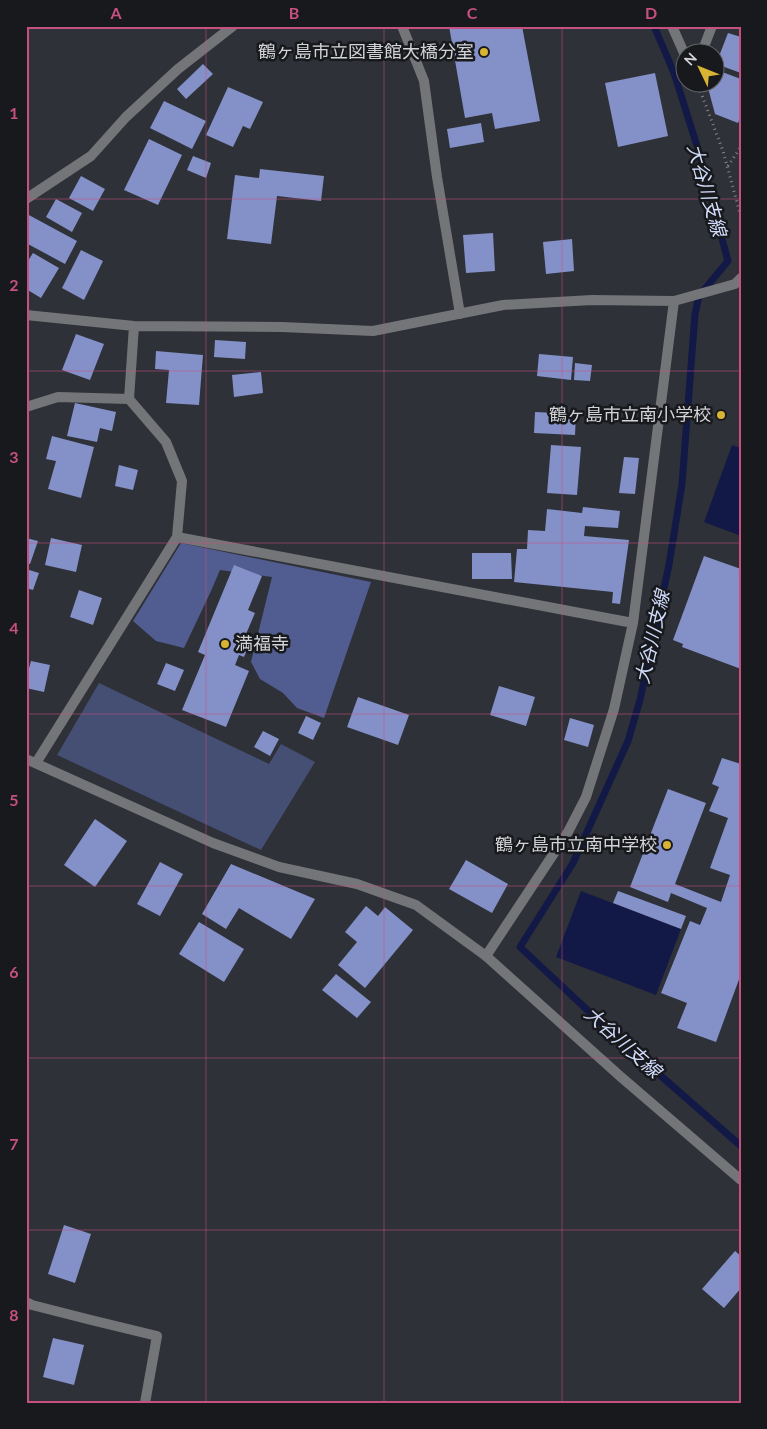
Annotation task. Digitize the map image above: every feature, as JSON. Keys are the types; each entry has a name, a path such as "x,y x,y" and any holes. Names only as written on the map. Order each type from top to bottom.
{"street":[{"path":"26,199 91,156 126,117 178,69 234,26"},
{"path":"402,26 424,81 437,177 460,314"},
{"path":"672,26 679,42"},
{"path":"706,42 712,26"},
{"path":"26,315 134,326 282,327 373,331 503,305 592,300 674,301 735,284 741,278"},
{"path":"486,956 568,832 586,797 614,709 633,624 674,301"},
{"path":"134,326 129,399 166,442 182,481 177,537 31,761 213,843 279,867 357,884 416,905 486,956 621,1077 741,1180"},
{"path":"26,407 58,397 129,399"},
{"path":"177,537 633,624"},
{"path":"26,1302 157,1336 145,1403"}],"path":[{"path":"701,92 728,166 741,217"},
{"path":"728,166 741,147"}],"shaded area":[{"path":"732,445 741,448 741,536 704,522"},
{"path":"181,543 371,582 324,718 297,708 283,693 260,679 251,662 272,577 220,570 184,648 156,641 133,621"},
{"path":"99,683 269,764 281,744 315,762 261,850 57,755"},
{"path":"581,891 681,929 656,995 556,957"}],"building":[{"path":"449,26 522,26 540,121 495,129 492,113 465,118"},
{"path":"728,33 741,37 741,73 724,67 724,43"},
{"path":"203,64 213,74 186,99 177,89"},
{"path":"655,73 668,136 618,147 605,83"},
{"path":"724,73 741,79 741,116 738,123 715,114 709,92 724,92"},
{"path":"228,87 263,102 250,129 243,126 233,147 206,135"},
{"path":"164,101 206,121 192,149 150,128"},
{"path":"481,123 484,142 450,148 447,129"},
{"path":"149,139 182,155 158,205 124,190"},
{"path":"193,156 211,163 206,178 187,170"},
{"path":"260,169 324,176 321,201 277,196 271,244 227,239 235,175 259,178"},
{"path":"81,176 105,189 93,211 69,198"},
{"path":"56,199 82,213 72,232 46,217"},
{"path":"27,214 77,241 65,264 26,243"},
{"path":"493,233 495,271 466,273 463,235"},
{"path":"572,239 574,271 546,274 543,242"},
{"path":"81,250 103,261 84,300 62,288"},
{"path":"33,253 59,268 41,298 26,289 26,264"},
{"path":"76,334 104,344 90,380 62,370"},
{"path":"215,340 246,342 245,359 214,357"},
{"path":"156,351 203,355 199,405 166,403 169,370 155,369"},
{"path":"539,354 573,357 571,380 537,376"},
{"path":"575,363 592,365 590,381 574,380"},
{"path":"261,372 263,393 234,397 232,375"},
{"path":"75,403 116,412 112,431 100,428 97,442 67,436"},
{"path":"535,412 576,414 575,435 534,433"},
{"path":"52,436 94,447 81,498 48,489 56,461 46,459"},
{"path":"551,445 581,447 577,495 547,493"},
{"path":"624,457 639,458 635,494 619,493"},
{"path":"119,465 138,470 133,490 115,486"},
{"path":"583,507 620,511 618,528 585,526 584,536 629,540 620,604 612,603 613,592 514,582 517,549 527,549 528,530 545,531 547,509 582,513"},
{"path":"26,538 38,541 30,564 26,563"},
{"path":"51,538 82,545 76,572 45,565"},
{"path":"472,553 511,553 512,579 472,579"},
{"path":"704,556 741,569 741,669 682,647 683,644 673,640"},
{"name":"満福寺","path":"234,565 262,576 248,610 255,613 246,634 252,637 244,657 239,655 235,665 249,671 226,727 182,710 205,655 198,652"},
{"path":"26,569 39,573 33,590 26,588"},
{"path":"79,590 102,598 93,625 70,617"},
{"path":"31,661 50,665 44,692 26,688 26,679"},
{"path":"166,663 184,670 175,691 157,684"},
{"path":"499,686 535,697 526,726 490,715"},
{"path":"358,697 409,715 398,745 347,727"},
{"path":"306,716 321,723 313,740 298,733"},
{"path":"570,718 594,725 588,747 564,740"},
{"path":"263,731 279,739 270,756 254,747"},
{"path":"722,758 741,764 741,974 716,1042 677,1028 687,1003 661,993 690,921 700,925 707,908 671,893 668,902 630,887 668,789 706,803 675,884 721,902 730,875 710,868 728,818 709,811 719,787 712,784"},
{"path":"95,819 127,841 95,887 64,865"},
{"path":"466,860 508,884 492,913 449,889"},
{"path":"160,862 183,874 160,916 137,904"},
{"path":"231,864 315,899 291,939 239,908 226,929 202,914"},
{"path":"618,891 686,916 681,929 613,903"},
{"path":"366,906 378,916 385,907 413,930 365,988 338,965 357,942 345,932"},
{"path":"199,922 244,949 224,982 179,954"},
{"path":"336,974 371,1002 357,1018 322,990"},
{"path":"64,1225 91,1234 75,1283 48,1274"},
{"path":"735,1251 741,1256 741,1288 724,1308 702,1289"},
{"path":"53,1338 84,1345 74,1385 43,1377"}],"waterway":[{"name":"大谷川支線","path":"654,26 674,73 698,149 728,261 699,296 695,314 682,484 669,565 640,700 628,741 573,863 520,947 613,1034 741,1146"}],"place":[{"name":"鶴ヶ島市立図書館大橋分室","path":"484,52"},
{"name":"鶴ヶ島市立南小学校","path":"721,415"},
{"name":"満福寺","path":"225,644"},
{"name":"鶴ヶ島市立南中学校","path":"667,845"}]}
